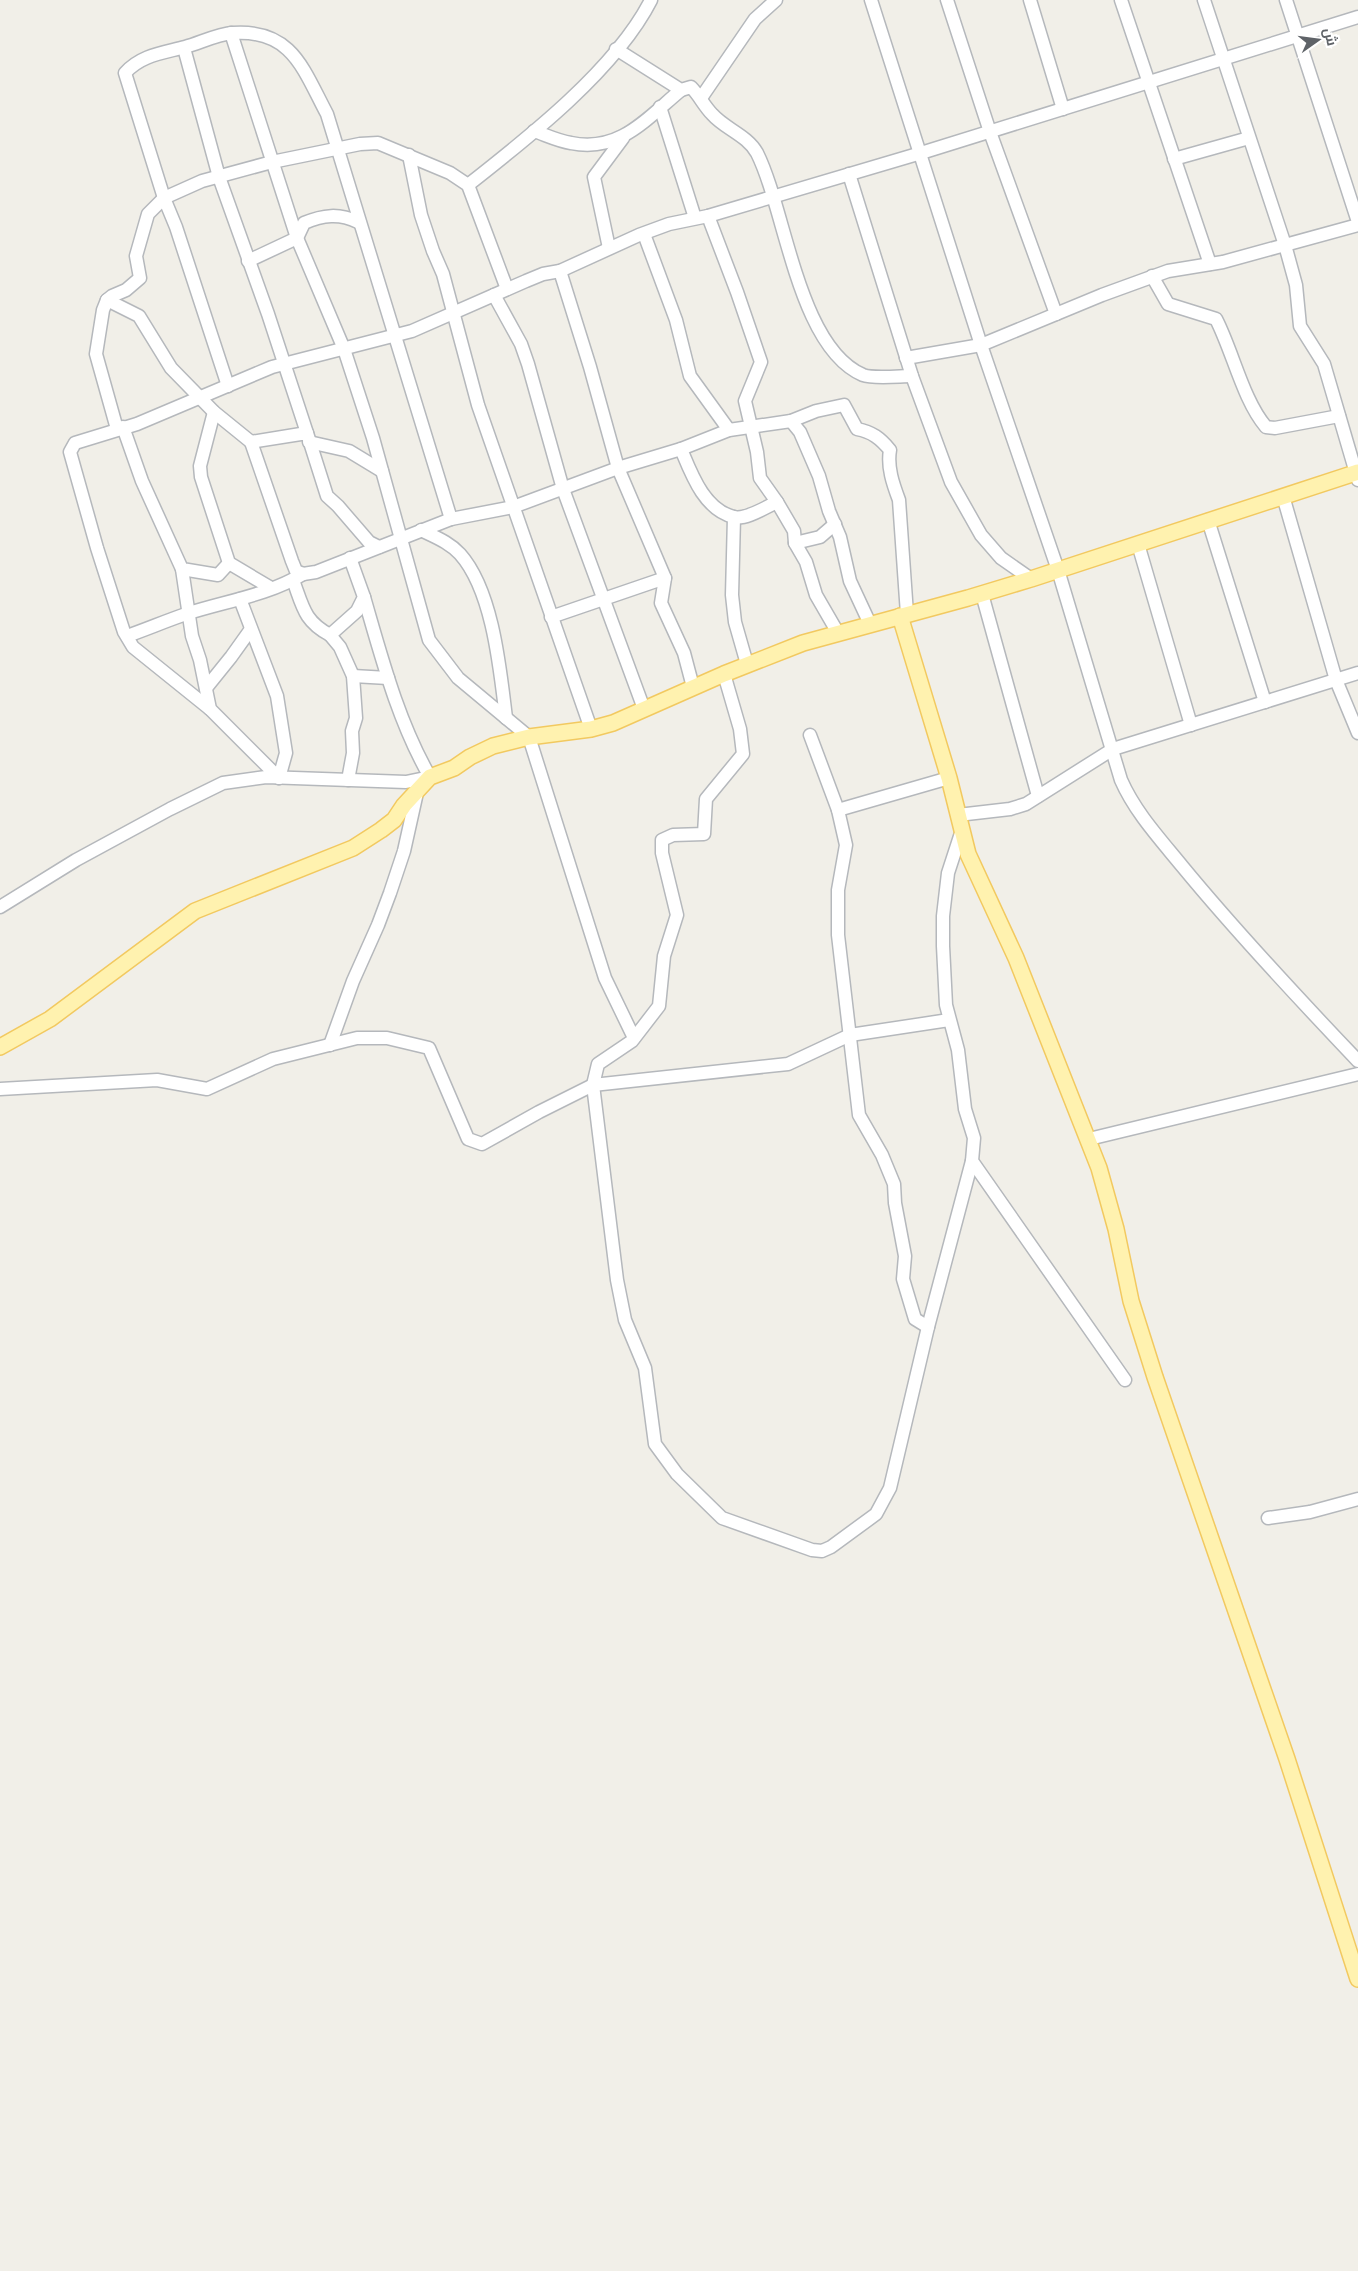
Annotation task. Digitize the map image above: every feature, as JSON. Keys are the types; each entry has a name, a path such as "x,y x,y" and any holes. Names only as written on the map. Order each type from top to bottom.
{"main road":[{"path":"0,1047 50,1019 195,911 353,848 394,820 418,788 430,777 454,768 470,757 493,746 529,737 591,729 644,710 693,687 803,642 982,594 1283,496 1357,475"},
{"path":"903,615 949,778 968,854 1020,966 1100,1168 1116,1229 1131,1301 1155,1377 1287,1759 1358,1979"}],"street":[{"path":"468,186 534,131 594,76 641,19 650,0"},
{"path":"701,98 755,19 776,0"},
{"path":"871,0 981,345 1058,570 1114,750 1121,780 1127,794 1157,835 1214,904 1358,1062"},
{"path":"947,0 990,132 1056,314"},
{"path":"1030,0 1063,109"},
{"path":"1121,0 1210,264"},
{"path":"1204,0 1285,245 1296,286 1300,326 1324,364 1357,475"},
{"path":"906,358 981,345 1152,276 1183,267 1210,264 1285,245 1358,223 1286,0"},
{"path":"279,778 210,709 133,647 127,636 97,548 70,452 75,443 201,399 261,371 412,331 543,274 560,271 609,248 669,224 708,216 921,153 1358,17"},
{"path":"231,33 297,238 344,348 382,471 429,640 458,678 529,737 605,978 634,1038"},
{"path":"228,386 164,198 126,72 145,58 231,33 256,34 278,40 299,62 327,114 339,148 358,222 396,335 451,519"},
{"path":"184,48 219,177 284,364 327,496 369,542 379,547"},
{"path":"616,49 681,90"},
{"path":"609,248 594,177 625,136 681,90 691,87 711,114 728,129 753,146 772,196 806,302 823,335 839,359 864,376 912,376"},
{"path":"660,106 695,218"},
{"path":"534,131 569,143 584,145 600,144 625,136"},
{"path":"1174,159 1249,138"},
{"path":"210,709 200,660 192,636 182,569 120,428 96,354 103,310 107,300 126,290 140,278 136,256 148,214 164,198 202,181 272,162 339,148 378,143 450,173 468,186 507,289"},
{"path":"409,155 427,235 443,274 478,405 591,729"},
{"path":"849,174 906,358 951,482 981,535 1001,558 1031,579"},
{"path":"248,261 297,238 304,223 319,216 344,216 358,222"},
{"path":"708,216 761,362 745,401 757,452 760,478 778,502 794,531 795,543 806,562 816,595 838,633"},
{"path":"644,234 676,320 690,376 729,430"},
{"path":"560,271 590,367 618,468 665,578 661,603 684,653 693,687"},
{"path":"1152,276 1168,304 1216,319 1240,378 1260,420 1266,427 1275,428 1339,416"},
{"path":"494,295 521,344 562,489 644,710"},
{"path":"107,300 139,316 171,368 214,412 251,442 298,577 306,613 316,627 330,635 340,647 353,676 356,718 352,731 353,753 348,780"},
{"path":"127,636 190,613 271,588 451,519 513,507 729,430 791,420 816,411 844,405 857,428 870,431 881,439 890,450 888,461 893,485 899,500 903,615"},
{"path":"214,412 200,466 201,477 229,563 271,588"},
{"path":"791,420 800,432 819,476 829,511 835,524 850,581 870,624"},
{"path":"251,442 308,437 349,451 382,471"},
{"path":"680,448 704,494 721,510 734,518 745,516 778,502"},
{"path":"1283,496 1336,680 1358,733"},
{"path":"734,518 732,595 735,622 747,664"},
{"path":"1208,520 1265,702"},
{"path":"795,543 820,536 835,524"},
{"path":"421,530 450,545 468,564 476,578 496,646 506,718"},
{"path":"1138,544 1191,725"},
{"path":"0,907 76,860 170,809 223,784 247,779 279,778 406,782 430,777 413,746 388,678 364,597 350,558"},
{"path":"182,569 218,575 229,563"},
{"path":"552,617 665,578"},
{"path":"982,594 1038,796"},
{"path":"330,635 357,611 364,597"},
{"path":"240,599 277,696 286,753 279,778"},
{"path":"206,688 251,629"},
{"path":"958,815 1010,809 1026,804 1114,750 1358,673"},
{"path":"724,674 740,729 743,754 706,799 704,834 673,835 662,840 662,853 677,915 664,956 659,1006 634,1038 622,1049 598,1064 594,1085 617,1280 625,1320 645,1368 655,1444 677,1474 722,1518 812,1550 822,1551 832,1547 876,1514 890,1488 928,1327 972,1161 974,1138 965,1109 958,1050 949,1020 945,983 943,916 948,873 962,830"},
{"path":"353,676 388,678"},
{"path":"810,735 838,810 846,845 838,890 838,935 858,1116 882,1156 894,1184 895,1203 905,1256 903,1279 915,1320 928,1327"},
{"path":"838,810 949,778"},
{"path":"330,1045 353,981 390,893 404,850 418,788"},
{"path":"0,1089 157,1080 207,1089 273,1059 356,1038 387,1038 429,1048 468,1139 482,1144 539,1112 594,1085 788,1064 850,1035 949,1020"},
{"path":"1089,1139 1358,1074"},
{"path":"972,1161 1125,1380"},
{"path":"1268,1518 1310,1512 1358,1499"}]}
